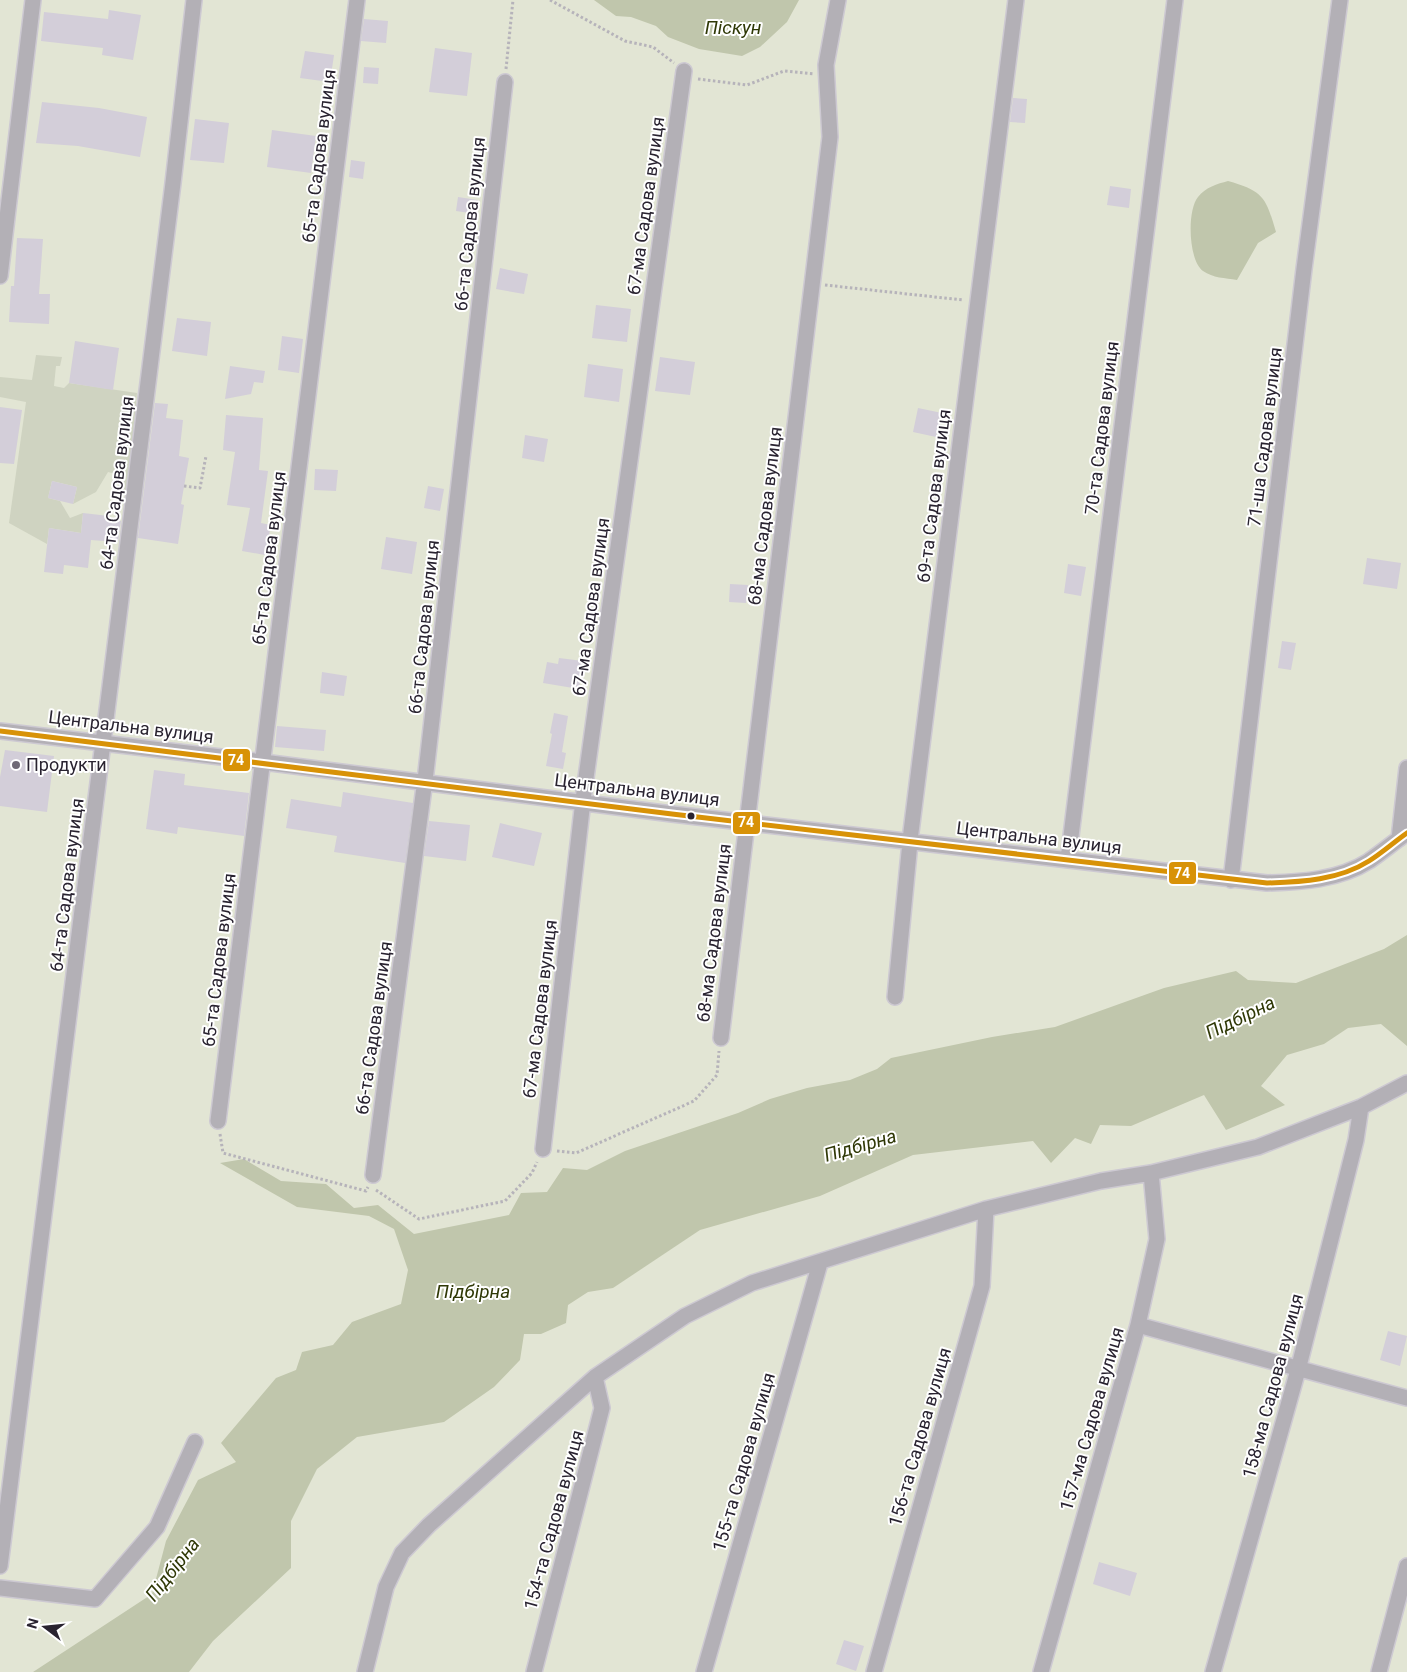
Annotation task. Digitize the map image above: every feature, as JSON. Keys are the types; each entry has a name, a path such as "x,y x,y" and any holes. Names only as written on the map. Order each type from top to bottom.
{"street":[{"path":"0,276 33,0"},
{"name":"64-та Садова вулиця","path":"0,1566 173,183 194,0"},
{"name":"65-та Садова вулиця","path":"218,1121 357,0"},
{"name":"68-ма Садова вулиця","path":"721,1038 830,136 826,65 838,0"},
{"name":"69-та Садова вулиця","path":"895,997 910,842 1016,0"},
{"name":"70-та Садова вулиця","path":"1068,860 1174,0"},
{"name":"71-ша Садова вулиця","path":"1231,880 1304,269 1340,0"},
{"name":"67-ма Садова вулиця","path":"543,1149 583,802 684,71"},
{"name":"66-та Садова вулиця","path":"373,1175 425,783 505,82"},
{"name":"Центральна вулиця","path":"0,731 910,842 1267,883 1305,882 1339,874 1368,861 1403,836"},
{"path":"1403,836 1407,768"},
{"path":"364,1672 386,1588 402,1553 429,1524 595,1377 685,1316 752,1283 986,1209 1101,1181 1151,1174 1258,1147 1361,1107 1407,1083"},
{"name":"158-ма Садова вулиця","path":"1213,1672 1298,1370 1356,1140 1361,1107"},
{"name":"157-ма Садова вулиця","path":"1041,1672 1138,1325 1157,1239 1151,1174"},
{"name":"156-та Садова вулиця","path":"874,1672 982,1286 986,1209"},
{"name":"155-та Садова вулиця","path":"704,1672 820,1263"},
{"path":"1138,1325 1298,1370 1407,1398"},
{"name":"154-та Садова вулиця","path":"534,1672 602,1408 595,1377"},
{"path":"0,1588 96,1598 158,1527 195,1442"},
{"path":"1379,1672 1407,1566"}],"path":[{"path":"505,82 513,0"},
{"path":"812,283 978,301"},
{"path":"184,486 200,488 206,456"},
{"path":"543,1149 576,1153 694,1101 717,1075 721,1038"}],"shaded area":[{"path":"0,0 1407,0 1407,1672 0,1672"},
{"path":"36,355 62,357 60,366 56,366 54,386 64,388 69,383 137,393 127,495 117,495 120,475 108,472 96,492 73,504 77,487 52,481 48,498 60,501 70,518 83,513 81,533 49,528 47,544 9,523 26,402 0,397 0,377 32,380"}],"water":[{"name":"Піскун","path":"594,0 799,0 787,22 760,47 742,56 699,49 668,37 656,26 631,17 616,16"},
{"path":"1228,181 1249,188 1262,198 1269,211 1276,232 1258,243 1237,280 1215,276 1203,271 1194,257 1191,235 1192,212 1198,197 1208,188"},
{"name":"Підбірна","path":"1407,935 1407,1046 1381,1024 1348,1028 1324,1044 1287,1055 1261,1086 1285,1105 1226,1130 1204,1095 1131,1126 1100,1125 1091,1144 1075,1138 1051,1163 1033,1141 913,1155 820,1196 700,1230 613,1288 588,1292 568,1305 566,1323 541,1334 524,1334 520,1360 494,1387 444,1422 357,1437 317,1469 291,1521 291,1568 213,1641 189,1672 33,1672 152,1594 166,1541 198,1480 236,1462 221,1443 276,1378 296,1370 302,1352 333,1345 352,1322 401,1304 408,1270 394,1229 369,1216 297,1207 220,1163 244,1159 281,1181 326,1184 354,1208 378,1205 414,1234 509,1215 521,1193 547,1192 563,1168 587,1170 625,1151 738,1113 770,1099 807,1088 850,1080 877,1069 891,1058 992,1037 1055,1027 1164,988 1236,971 1248,980 1296,983 1384,949"}],"building":[{"path":"109,10 141,15 133,60 102,55 103,48 41,41 44,12 108,19"},
{"path":"364,19 388,21 386,43 361,41"},
{"path":"435,48 472,53 467,96 429,92"},
{"path":"305,51 334,55 330,82 300,78"},
{"path":"364,67 379,68 378,84 363,83"},
{"path":"1013,98 1027,99 1025,123 1010,122"},
{"path":"42,102 99,108 147,117 140,157 78,146 36,143"},
{"path":"195,119 229,123 224,163 190,160"},
{"path":"272,130 316,136 311,173 267,167"},
{"path":"351,160 365,162 363,179 349,177"},
{"path":"1110,186 1131,189 1129,208 1107,205"},
{"path":"458,197 478,200 476,214 456,211"},
{"path":"17,238 43,239 39,294 50,294 49,324 9,322 11,286 14,286"},
{"path":"500,268 528,274 524,294 496,289"},
{"path":"596,305 631,309 627,342 592,338"},
{"path":"177,318 211,322 207,356 172,351"},
{"path":"282,336 303,339 299,373 278,370"},
{"path":"75,341 119,348 113,390 69,383"},
{"path":"660,357 695,362 690,395 655,391"},
{"path":"588,364 623,369 619,402 584,397"},
{"path":"230,366 265,371 263,383 254,382 251,394 225,399"},
{"path":"155,403 168,404 166,418 183,420 179,456 189,458 181,504 184,505 178,544 138,538"},
{"path":"0,407 22,410 14,464 0,463"},
{"path":"918,408 942,413 936,437 913,432"},
{"path":"226,415 263,418 259,470 268,471 261,523 271,525 265,555 242,551 250,508 227,505 235,452 223,450"},
{"path":"525,435 548,439 544,462 522,458"},
{"path":"315,469 338,470 336,491 314,490"},
{"path":"52,481 77,487 73,504 48,498"},
{"path":"428,486 444,489 440,511 424,508"},
{"path":"83,513 109,516 109,520 121,521 118,542 91,540 88,568 64,565 63,574 44,572 49,528 81,533"},
{"path":"386,537 417,542 412,574 381,569"},
{"path":"1367,558 1401,563 1397,589 1363,584"},
{"path":"1068,564 1086,567 1081,596 1064,593"},
{"path":"730,584 748,585 746,603 729,602"},
{"path":"1282,641 1296,643 1291,670 1278,668"},
{"path":"559,658 583,661 579,689 543,683 547,662 558,664"},
{"path":"322,672 347,676 344,696 320,693"},
{"path":"554,713 568,716 562,752 566,753 563,769 546,766"},
{"path":"277,726 326,730 324,751 275,747"},
{"path":"5,750 54,756 47,812 0,806 0,777"},
{"path":"154,770 185,774 184,785 249,793 244,836 178,827 177,834 146,829"},
{"path":"343,792 413,803 405,863 334,852 337,836 286,828 291,799 341,807"},
{"path":"429,821 470,825 466,861 424,856"},
{"path":"500,823 542,833 534,866 492,857"},
{"path":"1388,1331 1407,1336 1400,1366 1380,1360"},
{"path":"1099,1562 1137,1573 1130,1596 1093,1584"},
{"path":"844,1640 864,1646 856,1671 836,1664"}],"transit line":[{"name":"74","path":"0,731 672,814 1267,883 1307,881 1345,872 1379,855 1407,833"}],"place":[{"name":"Продукти","path":"16,765"}]}
